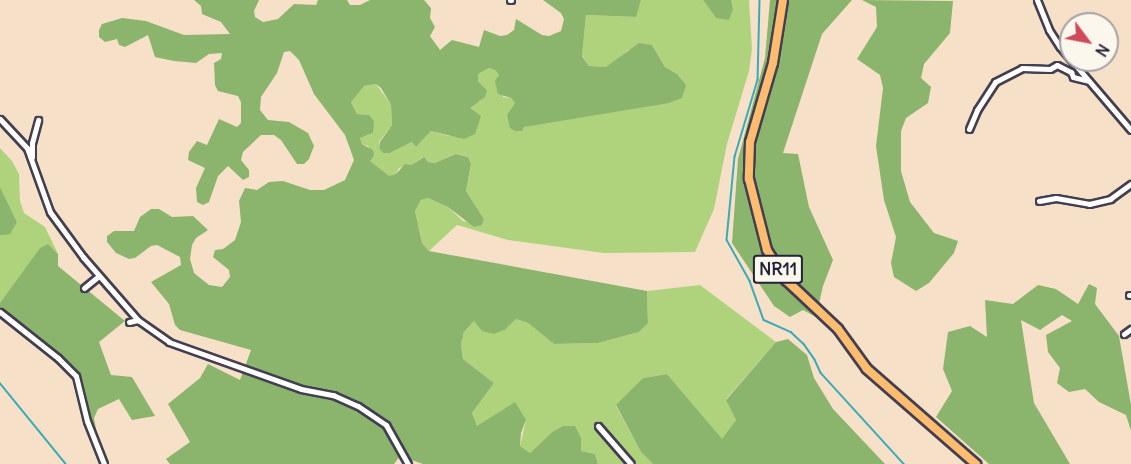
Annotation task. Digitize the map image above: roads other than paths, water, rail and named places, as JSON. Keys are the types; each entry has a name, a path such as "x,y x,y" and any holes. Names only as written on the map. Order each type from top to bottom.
{"highway":[{"name":"NR11","path":"783,0 773,63 750,142 749,179 768,250 786,280 838,329 867,369 976,464"}],"street":[{"path":"1037,0 1049,30 1060,47 1130,126"},
{"path":"969,129 977,110 994,82 1023,68 1050,69 1057,65 1071,72 1073,77 1090,81"},
{"path":"0,120 27,148 50,212 99,276 138,320 169,342 301,388 333,394 358,406 386,425 408,464"},
{"path":"32,158 32,143 38,120"},
{"path":"1039,201 1056,198 1089,204 1110,199 1131,184"},
{"path":"84,288 99,276"},
{"path":"0,312 58,358 76,376 87,421 104,464"},
{"path":"129,322 138,320"},
{"path":"1124,334 1131,329"},
{"path":"598,426 630,464"}],"waterway":[{"path":"760,0 758,80 735,157 727,240 750,281 764,320 791,332 804,344 821,373 904,464"},
{"path":"0,383 66,464"}]}
